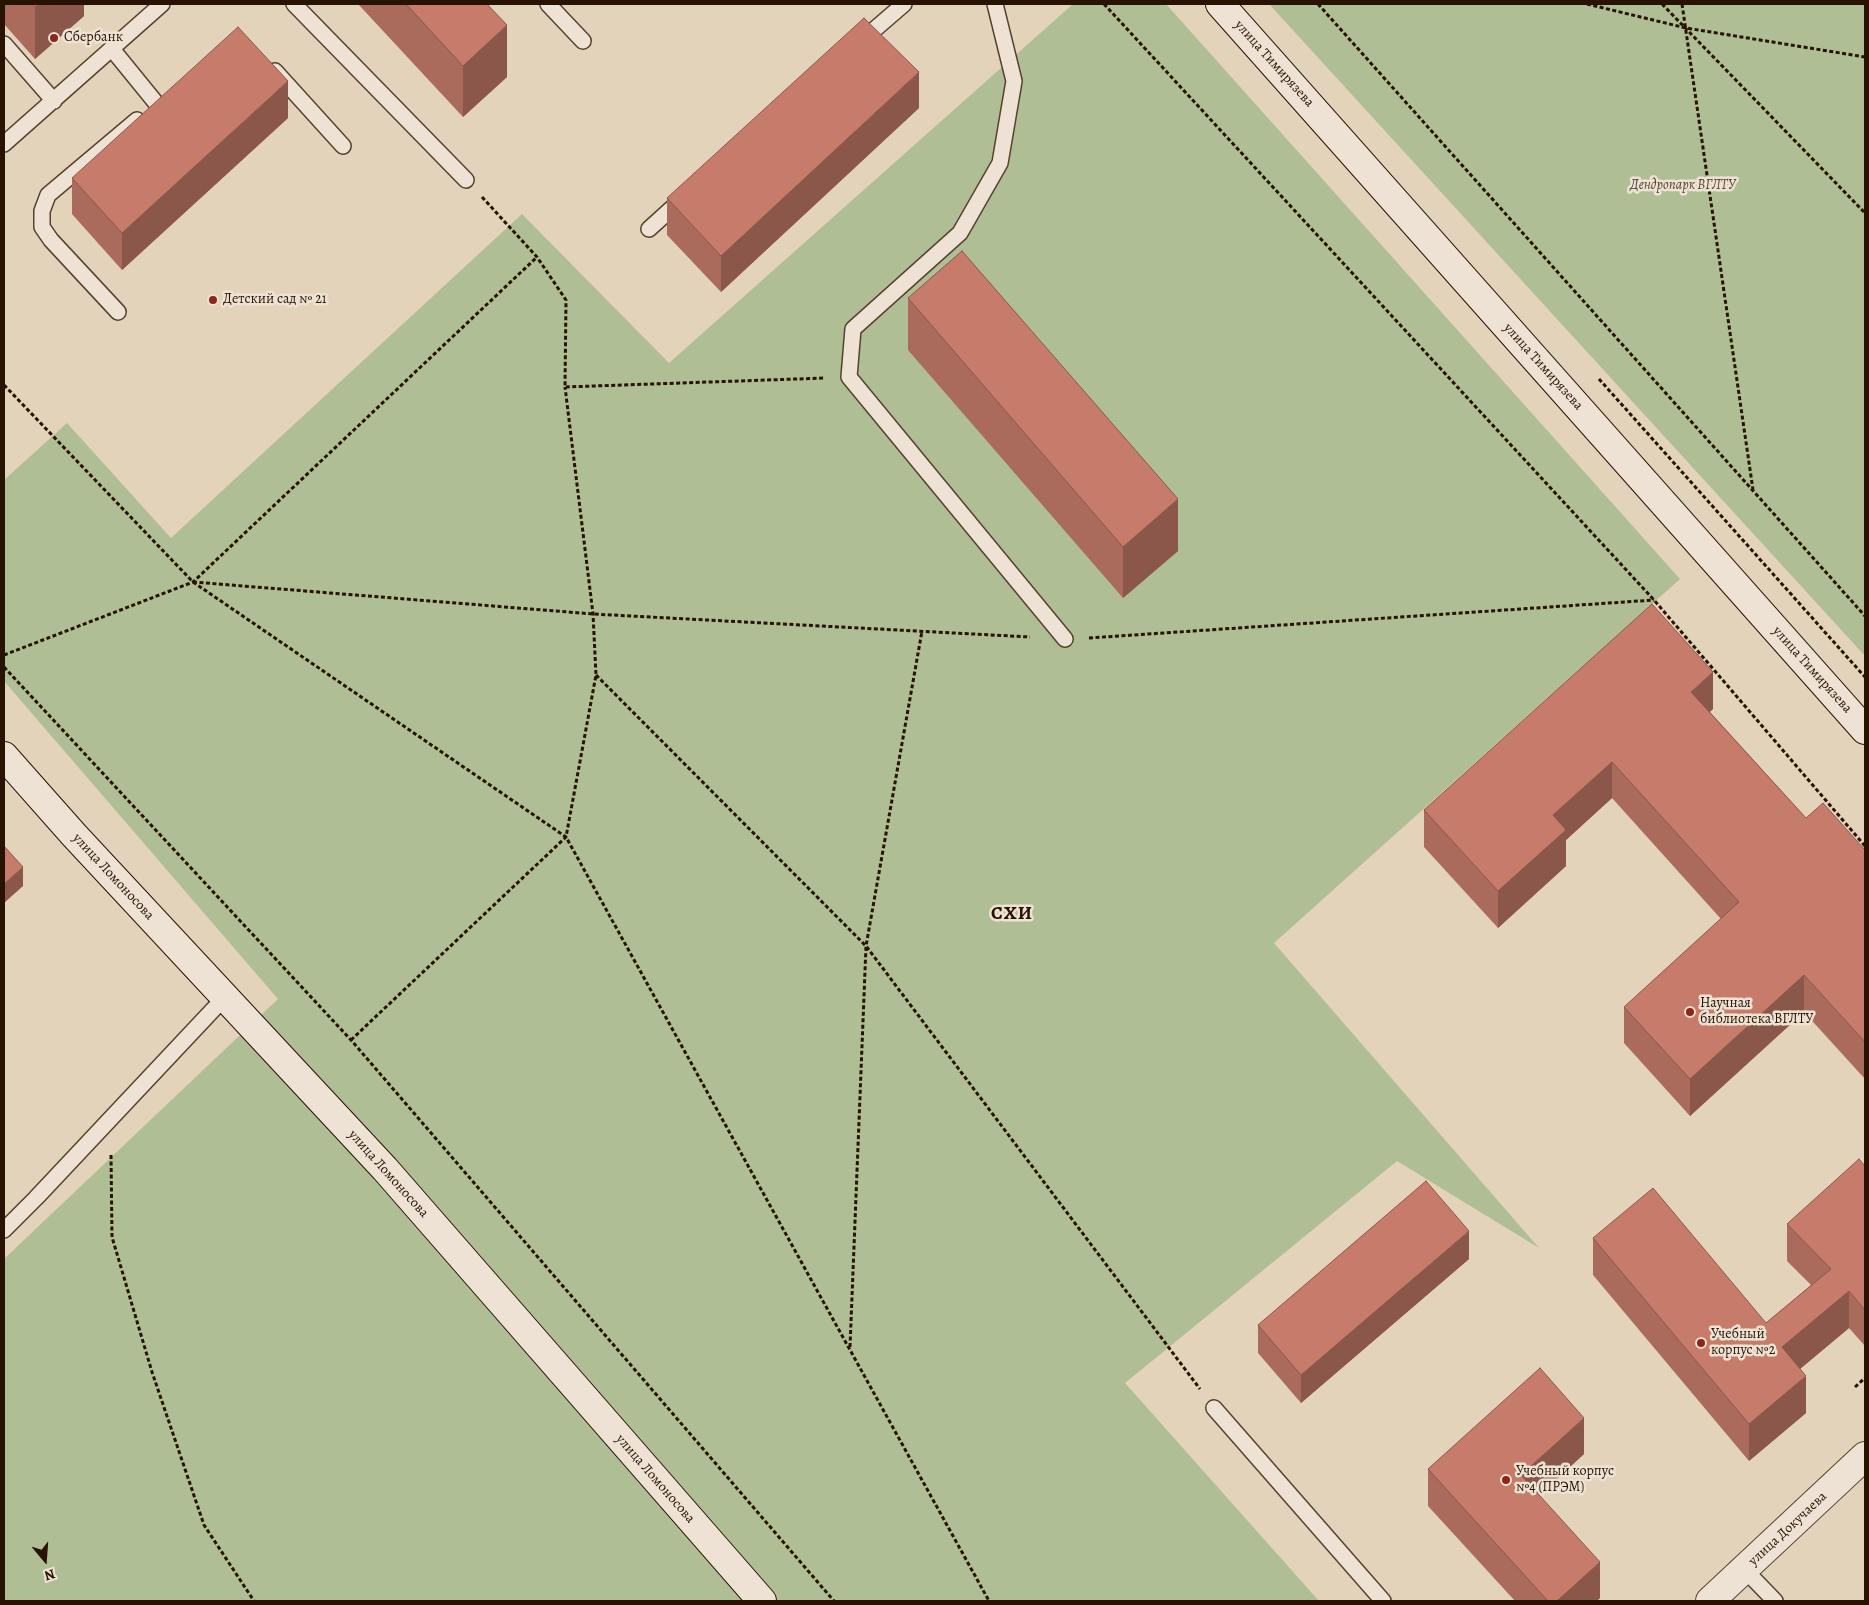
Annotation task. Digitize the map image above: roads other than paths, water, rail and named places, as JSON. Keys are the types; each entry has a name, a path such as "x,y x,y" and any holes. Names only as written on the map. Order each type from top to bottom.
{"main road":[{"name":"улица Тимирязева","path":"1220,4 1865,730"},
{"name":"улица Ломоносова","path":"4,756 74,835 385,1169 762,1601"},
{"name":"улица Докучаева","path":"1710,1601 1865,1456"}],"lane":[{"path":"4,144 162,4"},
{"path":"294,4 466,180"},
{"path":"548,4 583,41"},
{"path":"848,52 904,4"},
{"path":"995,4 1014,81 1000,163 960,234 854,329 849,377 1065,639"},
{"path":"4,44 54,101"},
{"path":"112,49 156,103"},
{"path":"265,59 343,146"},
{"path":"118,312 51,240 42,227 42,211 48,196 170,91"},
{"path":"648,229 693,190"},
{"path":"4,1230 225,997"},
{"path":"1214,1408 1383,1601"},
{"path":"1744,1569 1775,1601"}],"place":[{"name":"Сбербанк","path":"54,38"},
{"name":"Детский сад № 21","path":"213,300"},
{"name":"Научная библиотека ВГЛТУ","path":"1690,1012"},
{"name":"Учебный корпус №2","path":"1701,1343"},
{"name":"Учебный корпус №4 (ПРЭМ)","path":"1506,1480"}],"district":[{"name":"СХИ","path":"1012,914"}],"park label":[{"name":"Дендропарк ВГЛТУ","path":"1683,186"}]}
